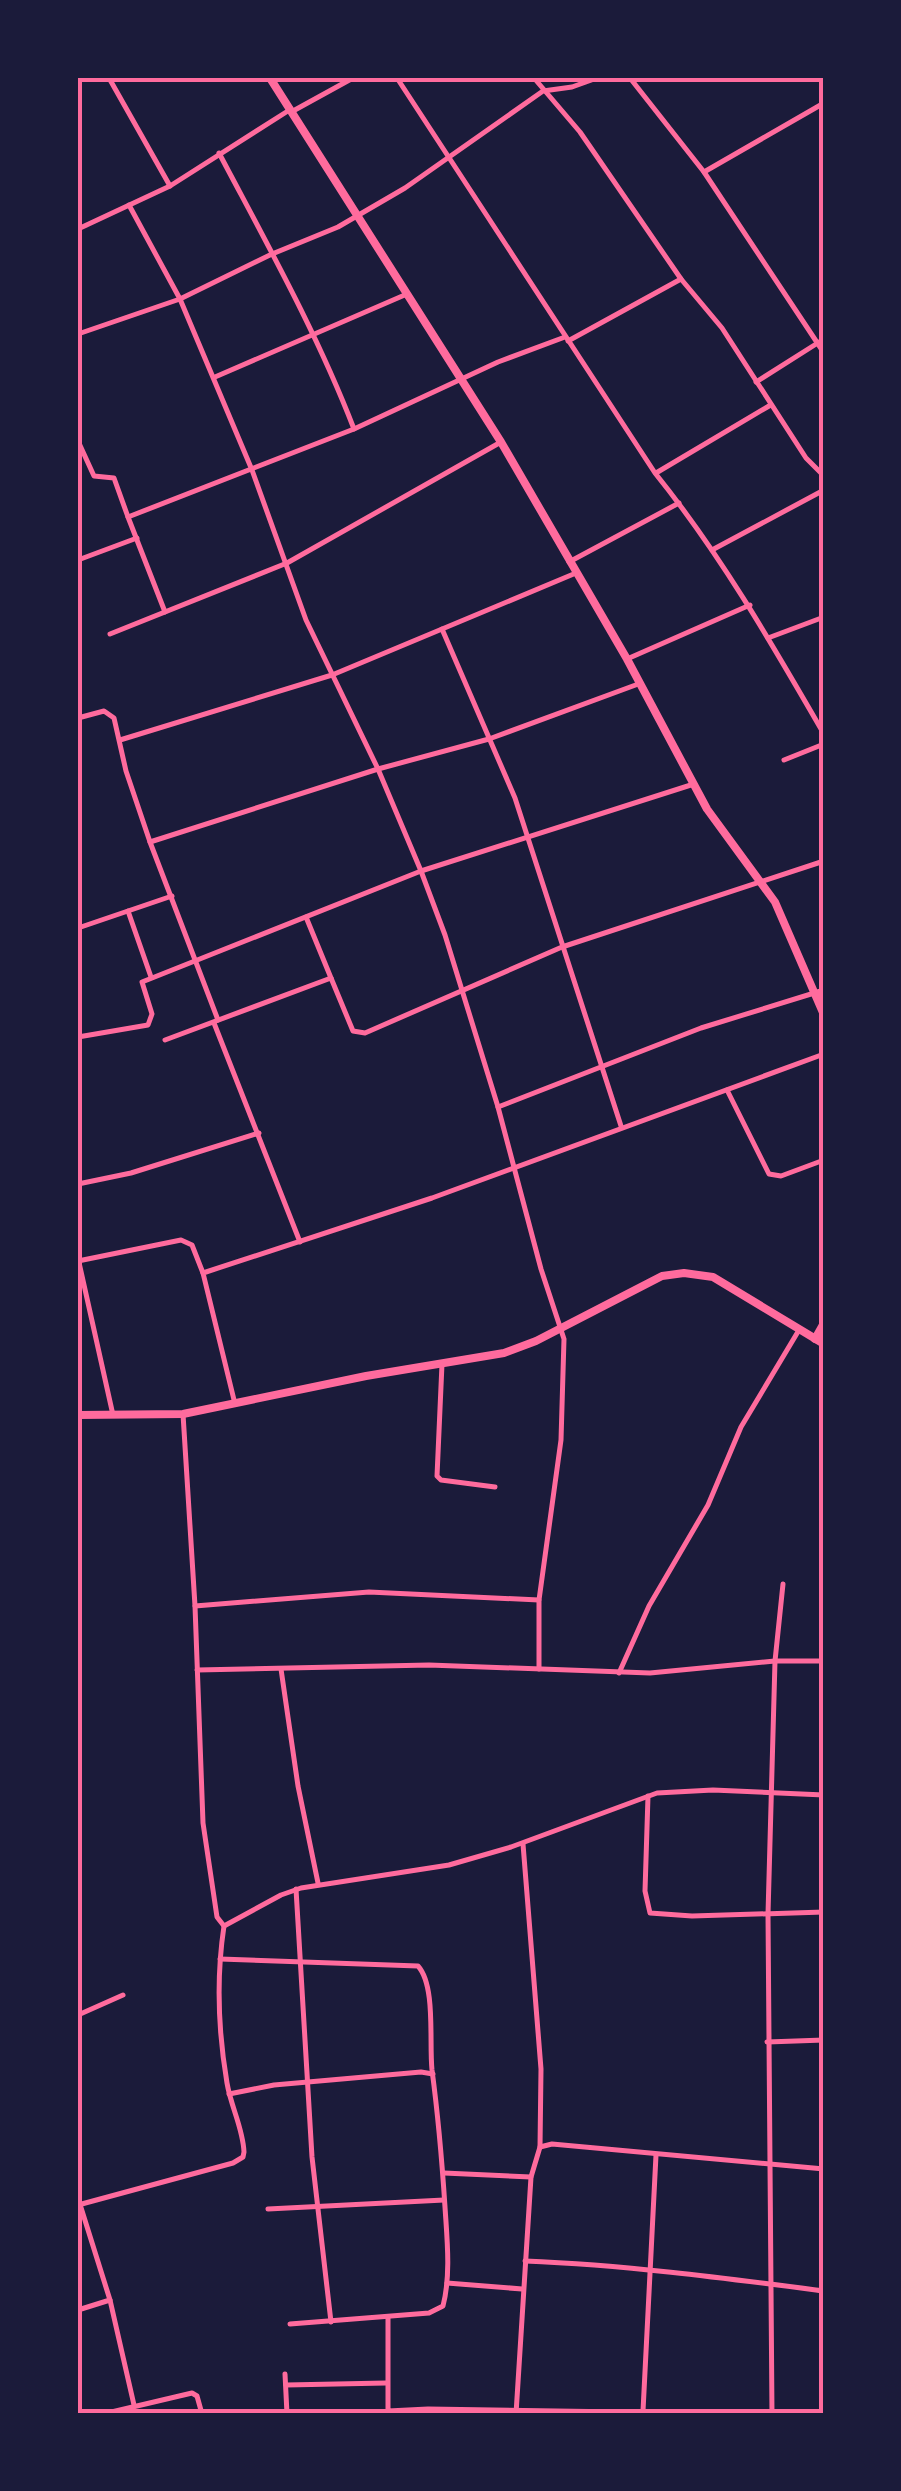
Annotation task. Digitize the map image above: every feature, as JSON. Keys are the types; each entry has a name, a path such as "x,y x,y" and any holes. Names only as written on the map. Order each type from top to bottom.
{"street":[{"path":"109,78 170,186"},
{"path":"270,78 501,442 723,832 775,902 819,991 824,1014"},
{"path":"78,229 170,186 218,153 352,78"},
{"path":"397,78 655,473 750,605 824,734"},
{"path":"534,78 580,132 681,279 722,328 806,458 824,476"},
{"path":"78,334 180,298 358,216 450,158 543,91 597,78"},
{"path":"630,78 704,172 824,353"},
{"path":"704,172 824,103"},
{"path":"218,153 313,334 354,429"},
{"path":"129,205 180,298 215,377 306,620 422,871 498,1106 566,1352 561,1440 539,1600 539,1670"},
{"path":"128,516 354,429 498,362 567,339 681,279"},
{"path":"215,377 407,294"},
{"path":"756,382 824,339"},
{"path":"655,473 770,406"},
{"path":"78,441 94,476 114,478 165,612"},
{"path":"110,634 287,564 501,442"},
{"path":"712,550 824,490"},
{"path":"570,562 679,503"},
{"path":"78,560 138,538"},
{"path":"120,740 332,675 576,573"},
{"path":"627,659 750,605"},
{"path":"768,638 824,617"},
{"path":"442,630 527,836 621,1126"},
{"path":"150,842 378,769 489,739 640,683"},
{"path":"78,718 108,712 114,718 126,771 150,842 300,1242"},
{"path":"784,760 824,744"},
{"path":"78,1036 148,1025 152,1014 142,984 194,959 422,871 694,784"},
{"path":"306,917 353,1032 359,1034 562,946 824,861"},
{"path":"78,928 172,896"},
{"path":"128,911 151,977"},
{"path":"166,1040 330,978"},
{"path":"498,1106 600,1065 819,991"},
{"path":"203,1274 824,1054"},
{"path":"727,1090 768,1174 781,1176 824,1160"},
{"path":"78,1184 131,1173 258,1133"},
{"path":"114,1415 78,1260 181,1240 192,1245 203,1274 235,1405"},
{"path":"78,1415 182,1414 504,1352 559,1329 662,1276 684,1273 713,1277 819,1342 824,1324"},
{"path":"619,1673 649,1606 708,1505 740,1427 799,1330"},
{"path":"442,1364 437,1476 441,1480 496,1487"},
{"path":"134,2406 110,2300 78,2202 239,2160 244,2144 229,2094 218,2016 224,1926 217,1917 203,1823 195,1606 182,1414"},
{"path":"772,2414 768,1914 775,1661 783,1584"},
{"path":"195,1606 369,1592 539,1600"},
{"path":"197,1670 440,1665 619,1673 824,1661"},
{"path":"281,1668 298,1786 318,1883"},
{"path":"224,1926 318,1883 449,1866 523,1843 648,1795 713,1790 824,1796"},
{"path":"648,1795 645,1891 650,1913 665,1916 824,1912"},
{"path":"517,2412 531,2177 540,2147 538,2015 523,1843"},
{"path":"296,1890 316,2206 331,2322"},
{"path":"220,1959 418,1966 428,1990 432,2074 444,2173 447,2283 443,2306 437,2311 388,2318 290,2324"},
{"path":"78,2015 123,1994"},
{"path":"768,2042 824,2040"},
{"path":"229,2094 309,2082 432,2074"},
{"path":"540,2147 552,2144 824,2169"},
{"path":"642,2411 656,2155"},
{"path":"444,2173 531,2177"},
{"path":"268,2209 444,2200"},
{"path":"526,2261 652,2268 824,2291"},
{"path":"447,2283 522,2289"},
{"path":"78,2310 110,2300"},
{"path":"388,2318 388,2411 750,2414"},
{"path":"286,2374 288,2414"},
{"path":"286,2385 386,2383"},
{"path":"102,2414 192,2392 202,2414"},
{"path":"151,2400 152,2414"}]}
